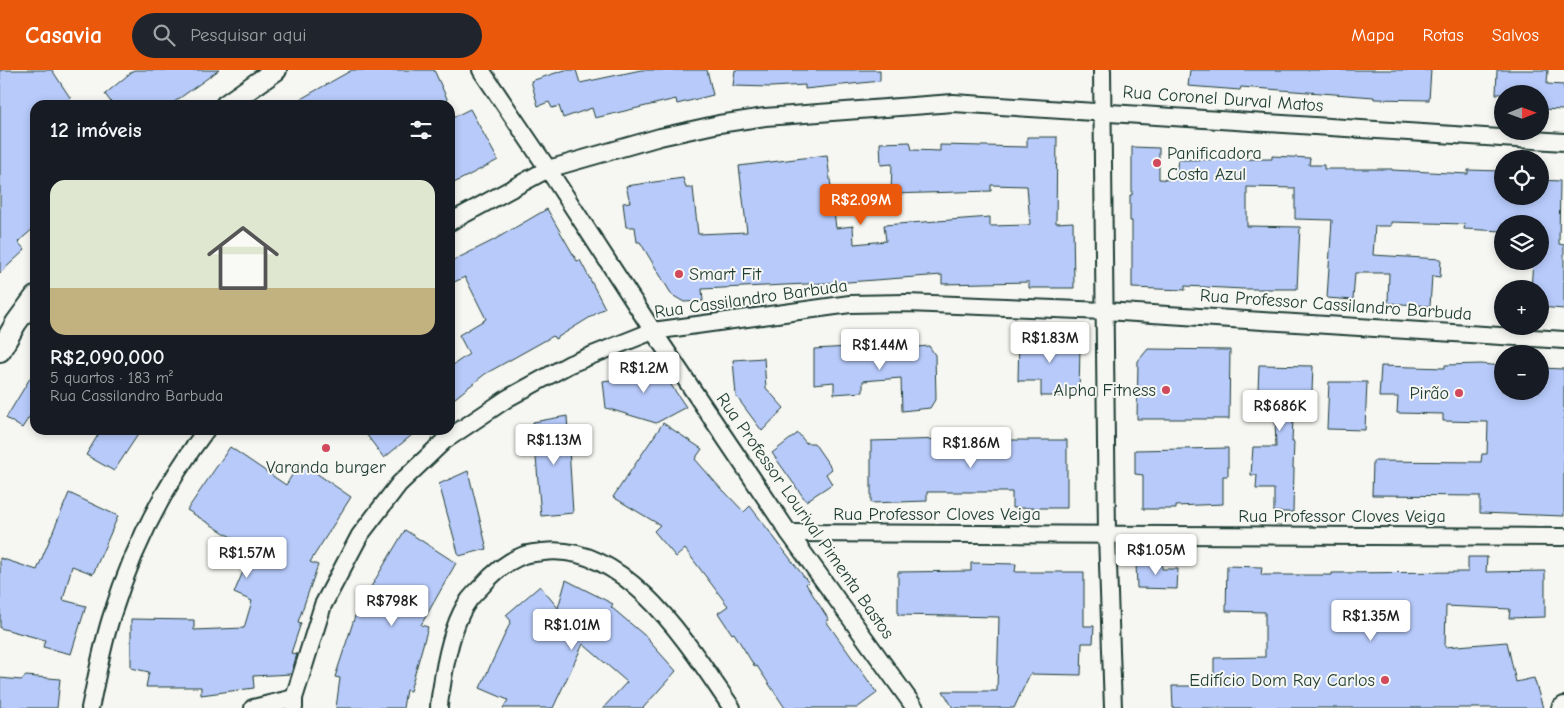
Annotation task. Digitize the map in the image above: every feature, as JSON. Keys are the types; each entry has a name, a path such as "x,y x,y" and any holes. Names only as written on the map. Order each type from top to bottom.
{"street":[{"path":"233,100 276,70"},
{"name":"Rua Professor Lourival Pimenta Bastos","path":"481,70 789,533 915,708"},
{"path":"1102,70 1107,535 1113,708"},
{"name":"Rua Coronel Durval Matos","path":"455,219 548,169 660,137 719,124 765,117 953,102 1564,142"},
{"name":"Rua Cassilandro Barbuda","path":"455,434 508,398 570,364 653,331 850,304 907,303 1105,311"},
{"path":"0,351 16,322 30,304"},
{"name":"Rua Professor Cassilandro Barbuda","path":"1105,311 1564,340"},
{"path":"90,708 111,618 130,563 156,507 188,453 202,435"},
{"name":"Rua Cassilandro Barbuda","path":"294,703 323,605 360,535 400,484 444,441 453,435"},
{"name":"Rua Professor Cloves Veiga","path":"789,533 1564,537"},
{"path":"440,708 439,702 445,665 454,630 468,601 493,573 517,559 525,555 557,551 587,556 616,572 646,597 685,641 732,708"},
{"path":"253,708 294,703"},
{"path":"1560,708 1564,705"}],"building":[{"path":"0,70 52,70 71,99 30,100 30,231 18,242 25,250 0,273"},
{"path":"134,70 219,70 177,100 109,100 105,94"},
{"path":"352,70 434,70 448,100 299,100"},
{"path":"565,70 576,70 580,83 641,70 707,70 713,95 677,104 676,99 595,118 592,108 563,118 559,106 552,108 549,102 538,106 531,81"},
{"path":"735,70 880,70 880,81 805,89 805,85 771,87 733,86"},
{"path":"1190,70 1431,70 1429,100 1374,99 1374,97 1241,87 1240,90 1188,86"},
{"path":"1497,70 1548,70 1547,84 1564,85 1564,110 1549,109 1549,85 1496,85"},
{"path":"470,109 498,160 455,182 455,116"},
{"path":"1027,137 1057,137 1056,223 1073,222 1074,288 1029,288 1029,282 942,284 942,275 848,282 702,289 703,301 684,302 672,295 640,242 637,242 635,227 626,227 623,203 630,202 626,186 683,178 686,188 693,188 698,234 747,232 739,166 827,155 836,228 853,226 854,244 886,241 884,225 990,217 990,226 1028,225 1030,224 1027,186 991,185 991,191 891,194 892,164 881,165 880,143 910,142 912,150 940,151 940,145 1027,147"},
{"path":"1132,147 1159,148 1159,179 1175,180 1178,160 1272,159 1272,156 1310,158 1309,165 1324,165 1324,169 1392,169 1468,174 1468,170 1494,171 1494,205 1549,205 1549,180 1560,181 1559,244 1564,245 1564,309 1549,308 1549,280 1532,280 1532,270 1549,270 1549,215 1494,215 1494,231 1464,229 1465,224 1391,222 1391,226 1375,226 1373,255 1441,259 1440,277 1432,276 1430,306 1388,303 1389,273 1355,273 1353,300 1327,298 1332,220 1295,219 1295,188 1247,187 1247,226 1300,227 1297,289 1185,286 1185,290 1132,288 1130,195 1132,195"},
{"path":"547,209 577,261 580,260 605,308 555,339 553,336 485,374 455,398 455,364 469,354 459,335 486,319 465,277 455,282 455,260 492,241"},
{"path":"1019,335 1071,336 1071,345 1080,345 1079,396 1041,396 1041,381 1018,381"},
{"path":"883,345 883,350 929,346 935,355 936,398 930,408 902,411 901,378 863,381 863,392 834,394 834,382 814,384 814,349"},
{"name":"Alpha Fitness","path":"1148,349 1230,350 1229,419 1137,419 1138,361"},
{"path":"655,358 686,407 656,423 606,408 603,381 639,376 637,362"},
{"path":"764,358 766,388 784,408 762,431 736,396 733,360"},
{"path":"1259,365 1313,366 1312,392 1294,393 1292,442 1294,442 1293,512 1274,512 1274,489 1256,489 1257,475 1251,475 1253,447 1276,447 1275,419 1271,419 1271,392 1258,391"},
{"path":"1445,365 1494,365 1494,400 1549,400 1549,368 1564,369 1564,516 1480,513 1480,496 1372,495 1373,461 1481,462 1482,454 1487,454 1488,422 1443,421 1443,414 1397,413 1398,397 1379,397 1381,366 1445,368"},
{"path":"30,378 30,416 22,428 6,418"},
{"path":"1329,382 1367,382 1365,430 1327,429"},
{"path":"567,416 573,513 541,516 533,422"},
{"path":"663,423 702,449 695,459 744,512 750,506 808,582 806,584 829,620 826,621 877,693 857,708 785,708 757,666 755,667 734,633 732,634 718,613 728,606 685,549 676,557 654,531 660,525 613,497"},
{"path":"948,430 1000,430 999,440 1067,440 1067,508 1012,508 1012,492 927,492 927,501 871,503 871,441 947,439"},
{"path":"798,433 806,443 814,443 832,469 826,474 832,484 806,501 772,453"},
{"path":"98,435 138,435 114,471 86,455"},
{"path":"367,435 412,435 384,458"},
{"path":"230,447 286,485 300,462 351,497 310,562 318,565 298,622 301,623 291,653 297,654 291,674 253,676 254,688 201,695 201,687 146,687 149,672 131,668 131,619 194,620 194,630 244,628 252,601 234,593 252,550 187,510"},
{"path":"1228,448 1228,476 1223,476 1223,504 1176,506 1176,509 1143,509 1143,475 1135,474 1135,450"},
{"path":"468,471 487,549 459,556 439,484"},
{"path":"69,493 118,516 93,574 72,566 63,600 86,606 71,654 43,647 45,640 0,628 0,558 37,570"},
{"path":"405,530 456,563 421,625 428,627 410,691 406,690 403,708 336,708 340,678 335,677 357,610"},
{"path":"1468,557 1487,557 1486,572 1545,571 1545,617 1509,618 1510,609 1446,606 1445,647 1507,642 1516,682 1534,678 1543,708 1173,708 1172,686 1200,686 1200,684 1214,683 1214,658 1265,657 1265,612 1226,611 1227,566 1262,567 1261,575 1468,572"},
{"path":"1162,561 1162,569 1178,569 1177,589 1137,588 1136,562"},
{"path":"971,563 1016,564 1015,572 1084,572 1084,626 1094,626 1093,643 1082,643 1081,675 1030,674 1014,708 953,708 943,691 997,691 999,617 898,615 898,572 971,571"},
{"path":"566,580 613,604 611,607 650,640 676,671 643,708 603,708 627,682 583,644 553,708 503,708 508,700 480,688 511,621 506,615 540,586 558,608"},
{"path":"26,676 60,679 57,708 0,708 0,678 21,680"}],"place":[{"name":"Panificadora Costa Azul","path":"1157,163"},
{"name":"Smart Fit","path":"679,274"},
{"name":"Alpha Fitness","path":"1166,390"},
{"name":"Pirão","path":"1459,393"},
{"name":"Varanda burger","path":"326,448"},
{"name":"Edifício Dom Ray Carlos","path":"1385,680"}]}
